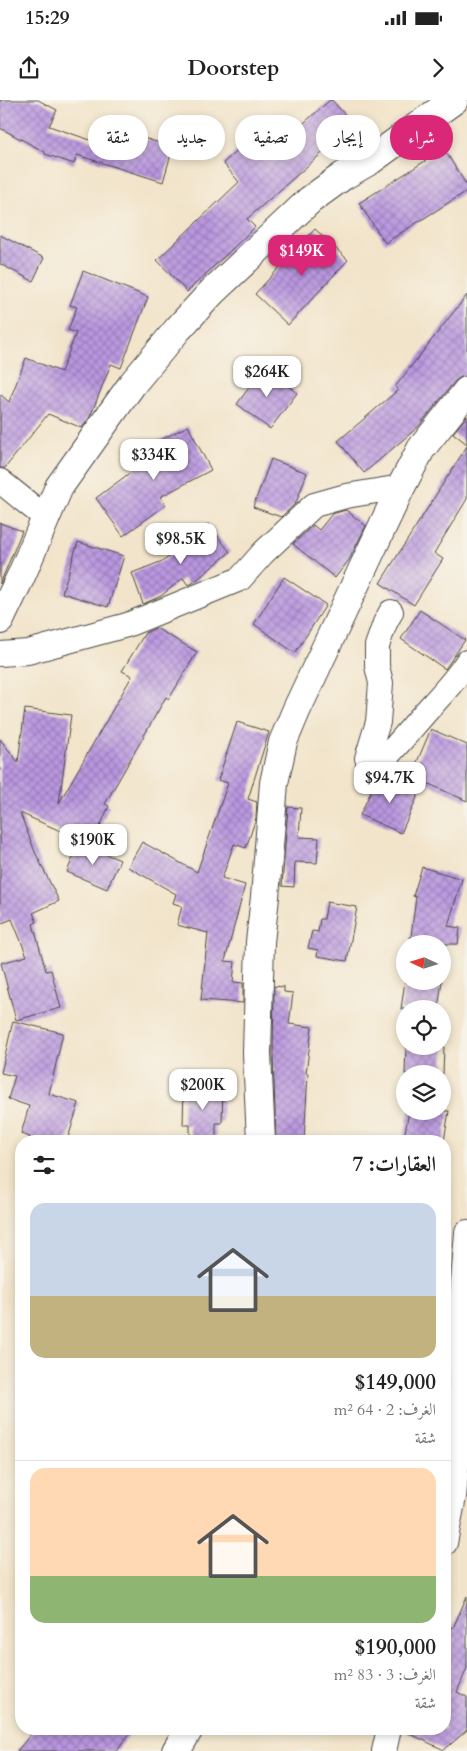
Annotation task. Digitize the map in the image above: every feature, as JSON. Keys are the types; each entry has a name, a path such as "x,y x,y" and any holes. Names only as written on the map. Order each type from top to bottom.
{"main road":[{"path":"0,620 58,487 134,383 178,329 212,292 310,200 343,176 371,160 454,100"},
{"path":"261,1135 257,1053 260,942 274,783 283,742 401,487 421,449 467,391"},
{"path":"176,1751 185,1735"}],"street":[{"path":"0,481 46,518"},
{"path":"0,654 28,652 127,624 240,579 314,505 346,496 401,487"},
{"path":"391,612 377,646 377,666 381,683 378,722 367,758 371,772 384,760 455,680 467,662"},
{"path":"451,1512 460,1445 462,1294 467,1232"},
{"path":"384,1751 388,1735"}],"building":[{"path":"0,100 38,100 57,110 49,126 88,139 88,158 77,155 74,164 45,154 45,152 0,128"},
{"path":"330,100 345,115 316,115 316,158 247,219 255,227 187,292 157,260 239,182 223,163 235,152 235,160 306,160 306,121"},
{"path":"148,139 158,142 158,160 169,160 163,182 93,160 148,160"},
{"path":"427,160 451,160 467,186 467,191 385,243 359,203"},
{"path":"315,229 348,260 288,325 255,294"},
{"path":"0,235 44,258 33,281 0,264"},
{"path":"83,271 148,297 121,368 111,364 90,417 82,428 48,414 5,468 0,468 0,394 9,402 26,358 61,372 76,333 68,330 77,307 70,305"},
{"path":"467,295 467,376 455,381 418,427 364,473 338,441 398,390 395,387"},
{"path":"264,367 297,393 270,429 237,404"},
{"path":"467,416 467,444 453,433"},
{"path":"188,426 211,470 160,497 166,505 123,536 96,498 162,449 158,441"},
{"path":"467,446 467,499 434,553 443,559 414,605 380,583"},
{"path":"271,459 307,473 296,503 281,517 253,507"},
{"path":"346,510 366,526 349,560 335,578 293,544 313,525 319,530 332,514"},
{"path":"0,523 22,531 0,584"},
{"path":"208,524 230,552 193,583 188,585 183,578 161,596 143,604 132,573 165,560"},
{"path":"78,542 124,556 108,607 62,593"},
{"path":"284,577 326,605 295,653 254,624"},
{"path":"420,610 465,640 445,669 401,639"},
{"path":"156,628 197,652 169,699 166,697 105,804 109,806 92,845 20,813 35,852 59,901 33,913 37,922 33,924 46,971 51,970 61,1008 16,1020 1,963 27,956 12,919 0,924 0,739 18,762 25,709 71,715 59,803 132,676 122,671 145,633"},
{"path":"237,722 269,732 248,799 257,802 256,818 246,848 234,844 222,878 245,885 225,961 235,962 233,982 243,983 243,1003 201,1000 208,933 177,925 182,906 173,903 176,894 128,867 142,842 197,872 228,783 218,780"},
{"path":"431,729 467,745 467,801 411,776"},
{"path":"387,776 420,791 401,833 360,815 374,785"},
{"path":"288,807 301,808 299,837 319,838 317,863 295,862 294,887 282,886"},
{"path":"79,843 120,860 107,889 67,872"},
{"path":"422,867 462,879 448,926 460,928 458,944 451,944 451,935 411,935 416,897 413,896"},
{"path":"327,902 357,907 347,961 317,956 318,950 308,948 312,931 318,932 320,919 324,919"},
{"path":"274,986 284,987 284,992 293,993 289,1024 312,1027 306,1073 308,1073 304,1135 276,1135 273,1053"},
{"path":"404,990 441,990 439,1000 402,1000"},
{"path":"13,1021 63,1033 49,1094 79,1103 69,1135 21,1134 29,1106 8,1099 15,1076 1,1073"},
{"path":"406,1055 444,1055 443,1065 405,1065"},
{"path":"184,1085 223,1086 222,1123 216,1123 216,1135 190,1135 190,1125 183,1125"},
{"path":"407,1120 448,1120 445,1135 405,1135"},
{"path":"467,1596 467,1668 457,1692 467,1697 467,1730 444,1750 412,1735 451,1735 451,1627 453,1628"},
{"path":"30,1735 129,1735 117,1751 17,1751"}]}
